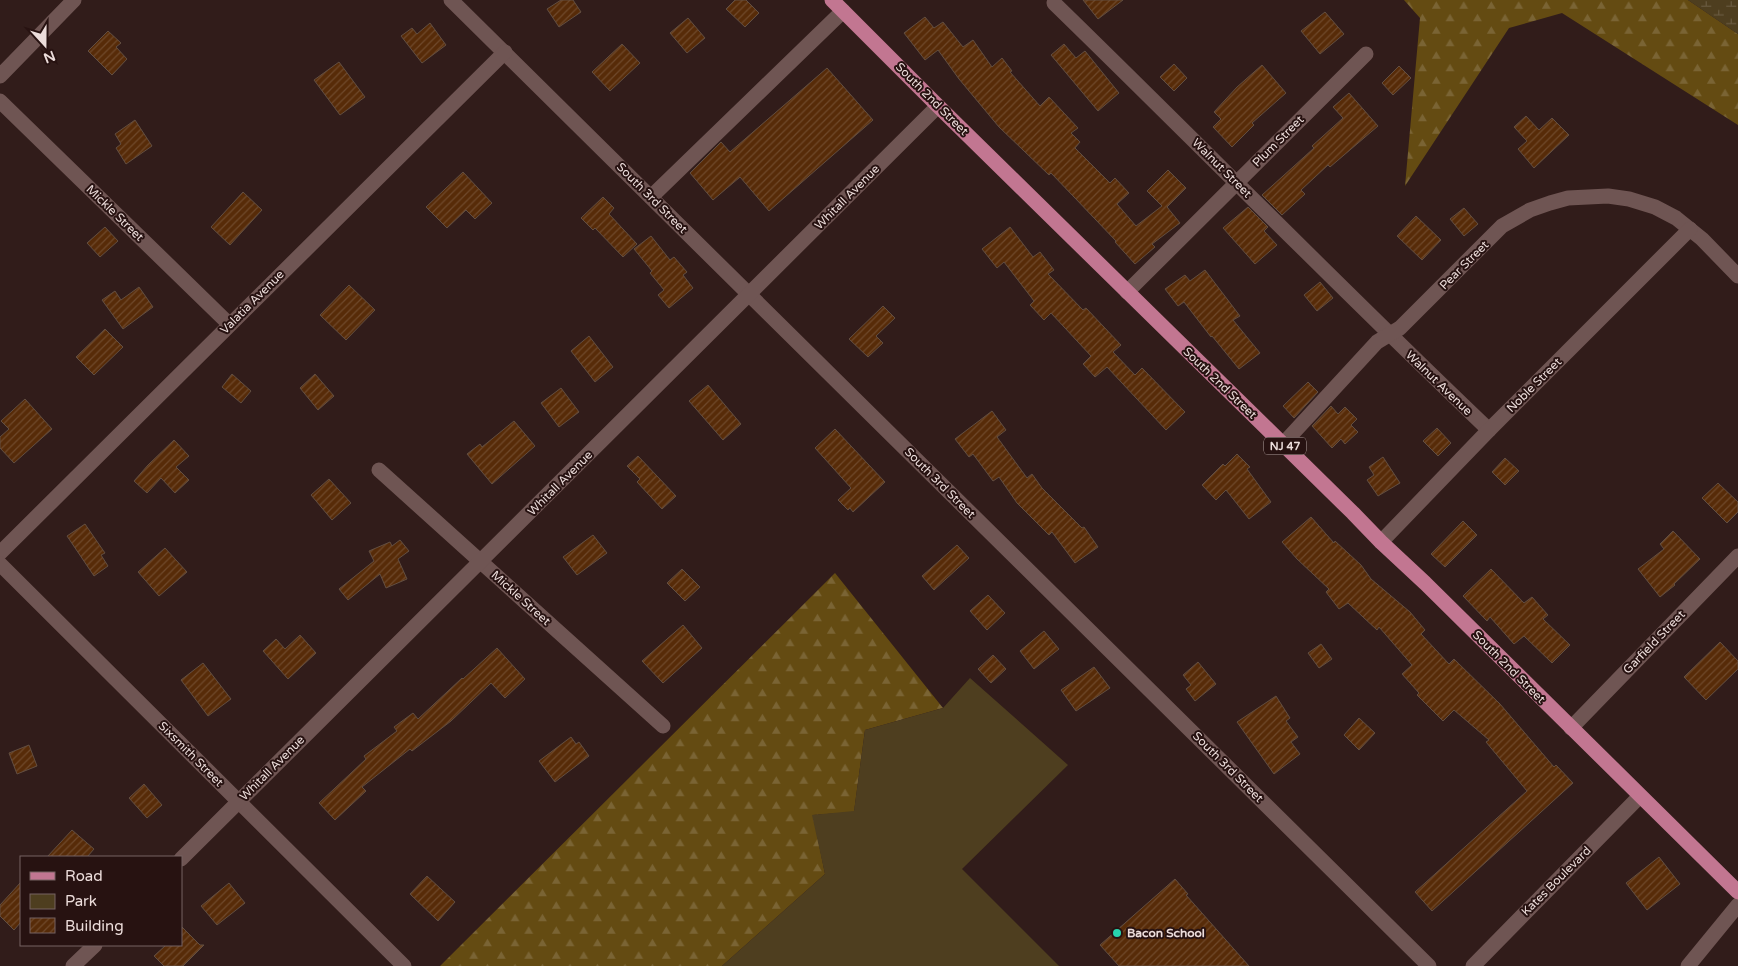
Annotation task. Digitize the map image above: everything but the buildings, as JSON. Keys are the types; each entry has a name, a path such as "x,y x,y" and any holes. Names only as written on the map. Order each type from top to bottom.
{"main road":[{"name":"South 2nd Street","path":"832,0 1738,892"}],"street":[{"path":"0,76 74,0"},
{"name":"South 3rd Street","path":"451,0 1429,966"},
{"name":"Walnut Street","path":"1054,3 1237,182 1389,335"},
{"path":"651,197 843,11"},
{"name":"Valatia Avenue","path":"0,553 505,52"},
{"name":"Plum Street","path":"1127,292 1366,54"},
{"name":"Mickle Street","path":"0,101 229,324"},
{"name":"Whitall Avenue","path":"182,858 938,106"},
{"name":"Pear Street","path":"1283,444 1378,342 1400,328 1502,226 1530,210 1568,198 1608,196 1629,199 1654,207 1676,218 1702,239 1738,276"},
{"name":"Noble Street","path":"1381,542 1489,430 1690,229"},
{"name":"Walnut Avenue","path":"1389,335 1489,430"},
{"name":"Mickle Street","path":"378,470 663,726"},
{"name":"Garfield Street","path":"1571,728 1738,556"},
{"name":"Sixsmith Street","path":"0,564 404,966"},
{"name":"Kates Boulevard","path":"1473,966 1640,796"},
{"path":"1688,966 1738,905"},
{"path":"73,966 93,946"}],"green space":[{"path":"1404,0 1688,0 1738,34 1738,125 1562,13 1509,28 1405,186 1420,18"},
{"path":"1688,0 1738,0 1738,34"},
{"path":"835,573 943,708 865,730 854,812 813,815 825,874 722,966 440,966"},
{"path":"970,678 1068,765 962,869 1059,966 722,966 825,874 812,815 854,811 865,730 943,708"}],"place":[{"name":"Bacon School","path":"1117,933"}]}
